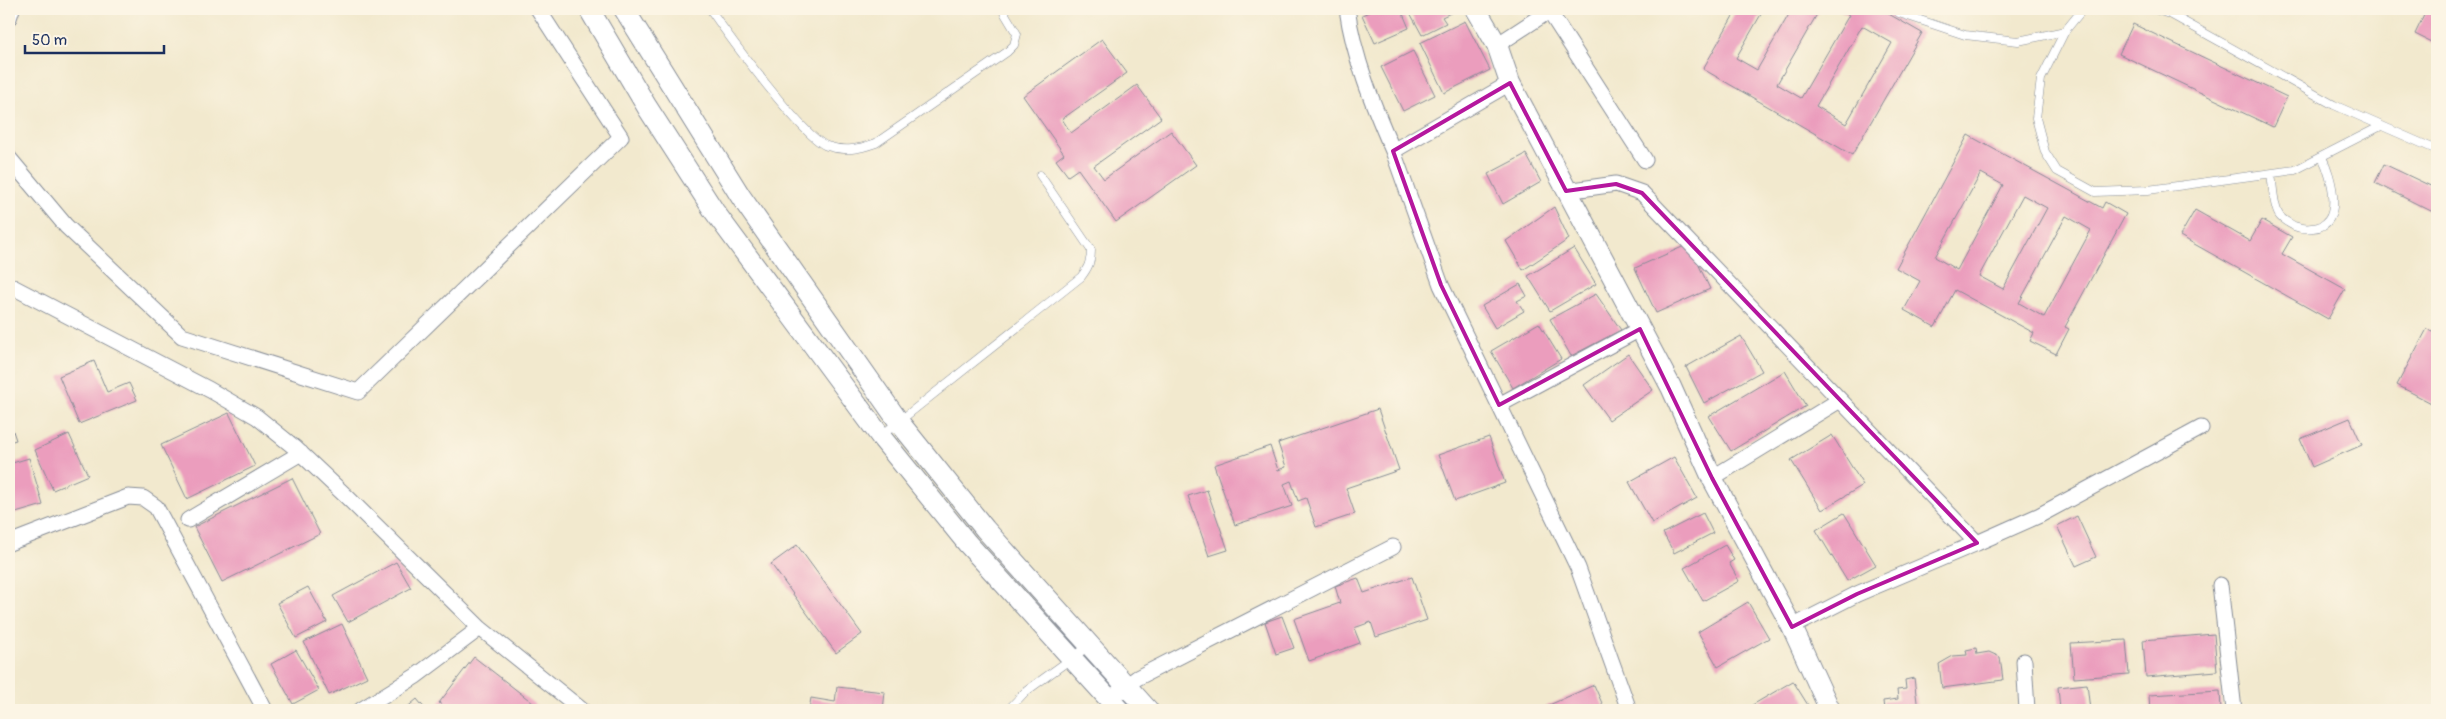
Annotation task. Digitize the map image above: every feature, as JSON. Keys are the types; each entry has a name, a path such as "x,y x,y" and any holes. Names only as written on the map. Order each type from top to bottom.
{"street":[{"path":"9,18 12,9"},
{"path":"9,158 66,226 182,336 358,392 621,137 538,9"},
{"path":"589,9 647,107 714,211 881,436 967,544 1114,705 1125,686 1137,678 1392,547"},
{"path":"624,9 741,197 899,422 985,529 1148,710"},
{"path":"1347,9 1350,33 1370,96 1393,151 1441,285 1578,568 1629,710"},
{"path":"1476,9 1497,45 1510,83 1671,386 1712,478 1792,628 1830,710"},
{"path":"1497,45 1550,10 1645,160"},
{"path":"1393,151 1510,83"},
{"path":"1566,191 1616,184 1642,194 1977,543"},
{"path":"9,285 210,390 257,418 301,454 480,628 582,710"},
{"path":"1498,405 1640,329"},
{"path":"1712,478 1840,400"},
{"path":"1792,628 1858,594 2040,515 2201,428"},
{"path":"188,520 301,454"},
{"path":"9,543 128,497 143,498 156,507 265,710"},
{"path":"2220,585 2234,710"},
{"path":"361,710 416,676 480,628"},
{"path":"2024,661 2028,710"}],"lane":[{"path":"710,9 740,51 806,130 825,146 853,150 876,143 1007,52 1014,45 1016,34 1002,9"},
{"path":"2083,9 2065,31 2041,79 2036,118 2045,152 2057,171 2095,192 2148,190 2295,170 2381,126"},
{"path":"2155,9 2174,12 2334,106 2437,150"},
{"path":"1899,13 1965,35 2018,41 2065,31"},
{"path":"2270,174 2278,214 2300,229 2318,228 2329,219 2334,199 2330,172 2322,156"},
{"path":"881,436 1081,277 1087,269 1091,261 1091,250 1040,175"},
{"path":"1008,710 1024,692 1090,644"}],"highlighted area":[{"path":"1510,83 1566,191 1616,184 1642,193 1977,543 1857,594 1792,627 1712,478 1640,329 1499,405 1441,285 1393,151"}],"building":[{"path":"1376,9 1401,9 1409,28 1375,43 1362,15"},
{"path":"1408,9 1459,9 1442,17 1446,23 1422,35"},
{"path":"1737,9 1764,9 1736,58 1757,70 1792,9 1820,9 1777,84 1801,98 1849,15 1838,9 1880,9 1922,33 1852,155 1703,69","holes":["1862,26 1892,43 1846,124 1816,106"]},
{"path":"2427,9 2437,9 2437,45 2415,34"},
{"path":"1465,21 1490,70 1444,93 1420,43"},
{"path":"2133,24 2287,97 2273,127 2119,54"},
{"path":"1102,39 1127,73 1062,119 1071,133 1137,85 1161,118 1094,166 1104,179 1171,131 1196,165 1116,222 1078,169 1068,176 1056,160 1064,154 1023,96"},
{"path":"1413,51 1435,95 1403,111 1381,67"},
{"path":"1968,135 2102,208 2105,202 2126,214 2065,327 2069,329 2056,354 2030,341 2034,333 1955,290 1935,327 1904,310 1920,281 1896,268","holes":["1981,173 2003,185 1957,270 1935,257","2023,195 2047,208 2003,289 1979,276","2066,216 2091,230 2044,317 2019,303"]},
{"path":"1526,154 1541,182 1503,204 1488,174"},
{"path":"2384,164 2437,189 2437,214 2375,183"},
{"path":"1554,207 1569,239 1523,270 1506,241"},
{"path":"2195,210 2250,241 2262,220 2292,237 2282,254 2345,289 2328,319 2180,236"},
{"path":"1689,244 1710,289 1656,313 1635,268"},
{"path":"1574,248 1596,284 1550,311 1528,276"},
{"path":"1520,284 1527,296 1517,301 1524,311 1495,328 1482,306"},
{"path":"1596,294 1621,330 1571,356 1550,319"},
{"path":"1539,323 1561,359 1513,388 1491,351"},
{"path":"2427,329 2437,334 2437,406 2397,385"},
{"path":"1741,336 1762,371 1704,403 1686,367"},
{"path":"1628,354 1653,390 1609,420 1584,385"},
{"path":"94,361 107,392 129,383 137,400 79,424 59,376"},
{"path":"1785,371 1806,406 1731,451 1709,416"},
{"path":"1378,409 1399,470 1346,488 1355,514 1316,527 1306,498 1298,501 1291,481 1284,484 1292,506 1235,525 1214,465 1270,446 1278,470 1286,467 1278,443"},
{"path":"229,413 255,466 187,499 161,445"},
{"path":"2350,418 2362,445 2312,467 2300,439"},
{"path":"9,419 16,440 9,442"},
{"path":"69,434 88,475 53,490 35,450"},
{"path":"1832,435 1863,485 1822,510 1791,460"},
{"path":"1489,437 1505,483 1455,501 1438,455"},
{"path":"1674,457 1697,498 1652,523 1629,482"},
{"path":"29,458 43,505 9,515 9,464"},
{"path":"292,478 320,534 222,582 194,527"},
{"path":"1207,490 1228,550 1209,556 1188,496"},
{"path":"1703,513 1713,533 1674,553 1663,533"},
{"path":"1844,513 1876,565 1847,581 1816,530"},
{"path":"2077,516 2096,557 2076,566 2057,526"},
{"path":"797,545 862,634 836,653 771,564"},
{"path":"1725,545 1734,560 1729,563 1739,581 1703,601 1684,568"},
{"path":"396,562 411,588 348,622 333,596"},
{"path":"1412,577 1427,620 1376,637 1371,622 1354,628 1360,643 1309,661 1294,619 1340,603 1335,586 1358,578 1364,593"},
{"path":"308,587 327,622 296,638 277,603"},
{"path":"1748,602 1769,638 1718,667 1698,632"},
{"path":"1282,616 1294,648 1276,654 1265,622"},
{"path":"342,624 367,677 329,695 304,642"},
{"path":"2214,634 2217,671 2146,677 2143,640"},
{"path":"2126,640 2129,674 2074,678 2071,643"},
{"path":"1976,648 1977,654 1989,652 2000,657 2003,680 1942,688 1939,664 1953,656 1967,655 1966,650"},
{"path":"296,650 319,690 293,704 271,664"},
{"path":"474,657 542,710 449,710 439,703"},
{"path":"1914,678 1918,710 1884,710 1883,701 1898,699 1897,690 1906,689 1905,680"},
{"path":"1793,681 1811,710 1744,710"},
{"path":"2087,684 2090,710 2060,710 2058,687"},
{"path":"1594,685 1605,710 1538,710"},
{"path":"837,687 885,692 883,710 809,710 811,698 835,702"},
{"path":"2220,691 2221,710 2150,710 2149,695"},
{"path":"417,699 426,710 404,710"}]}
